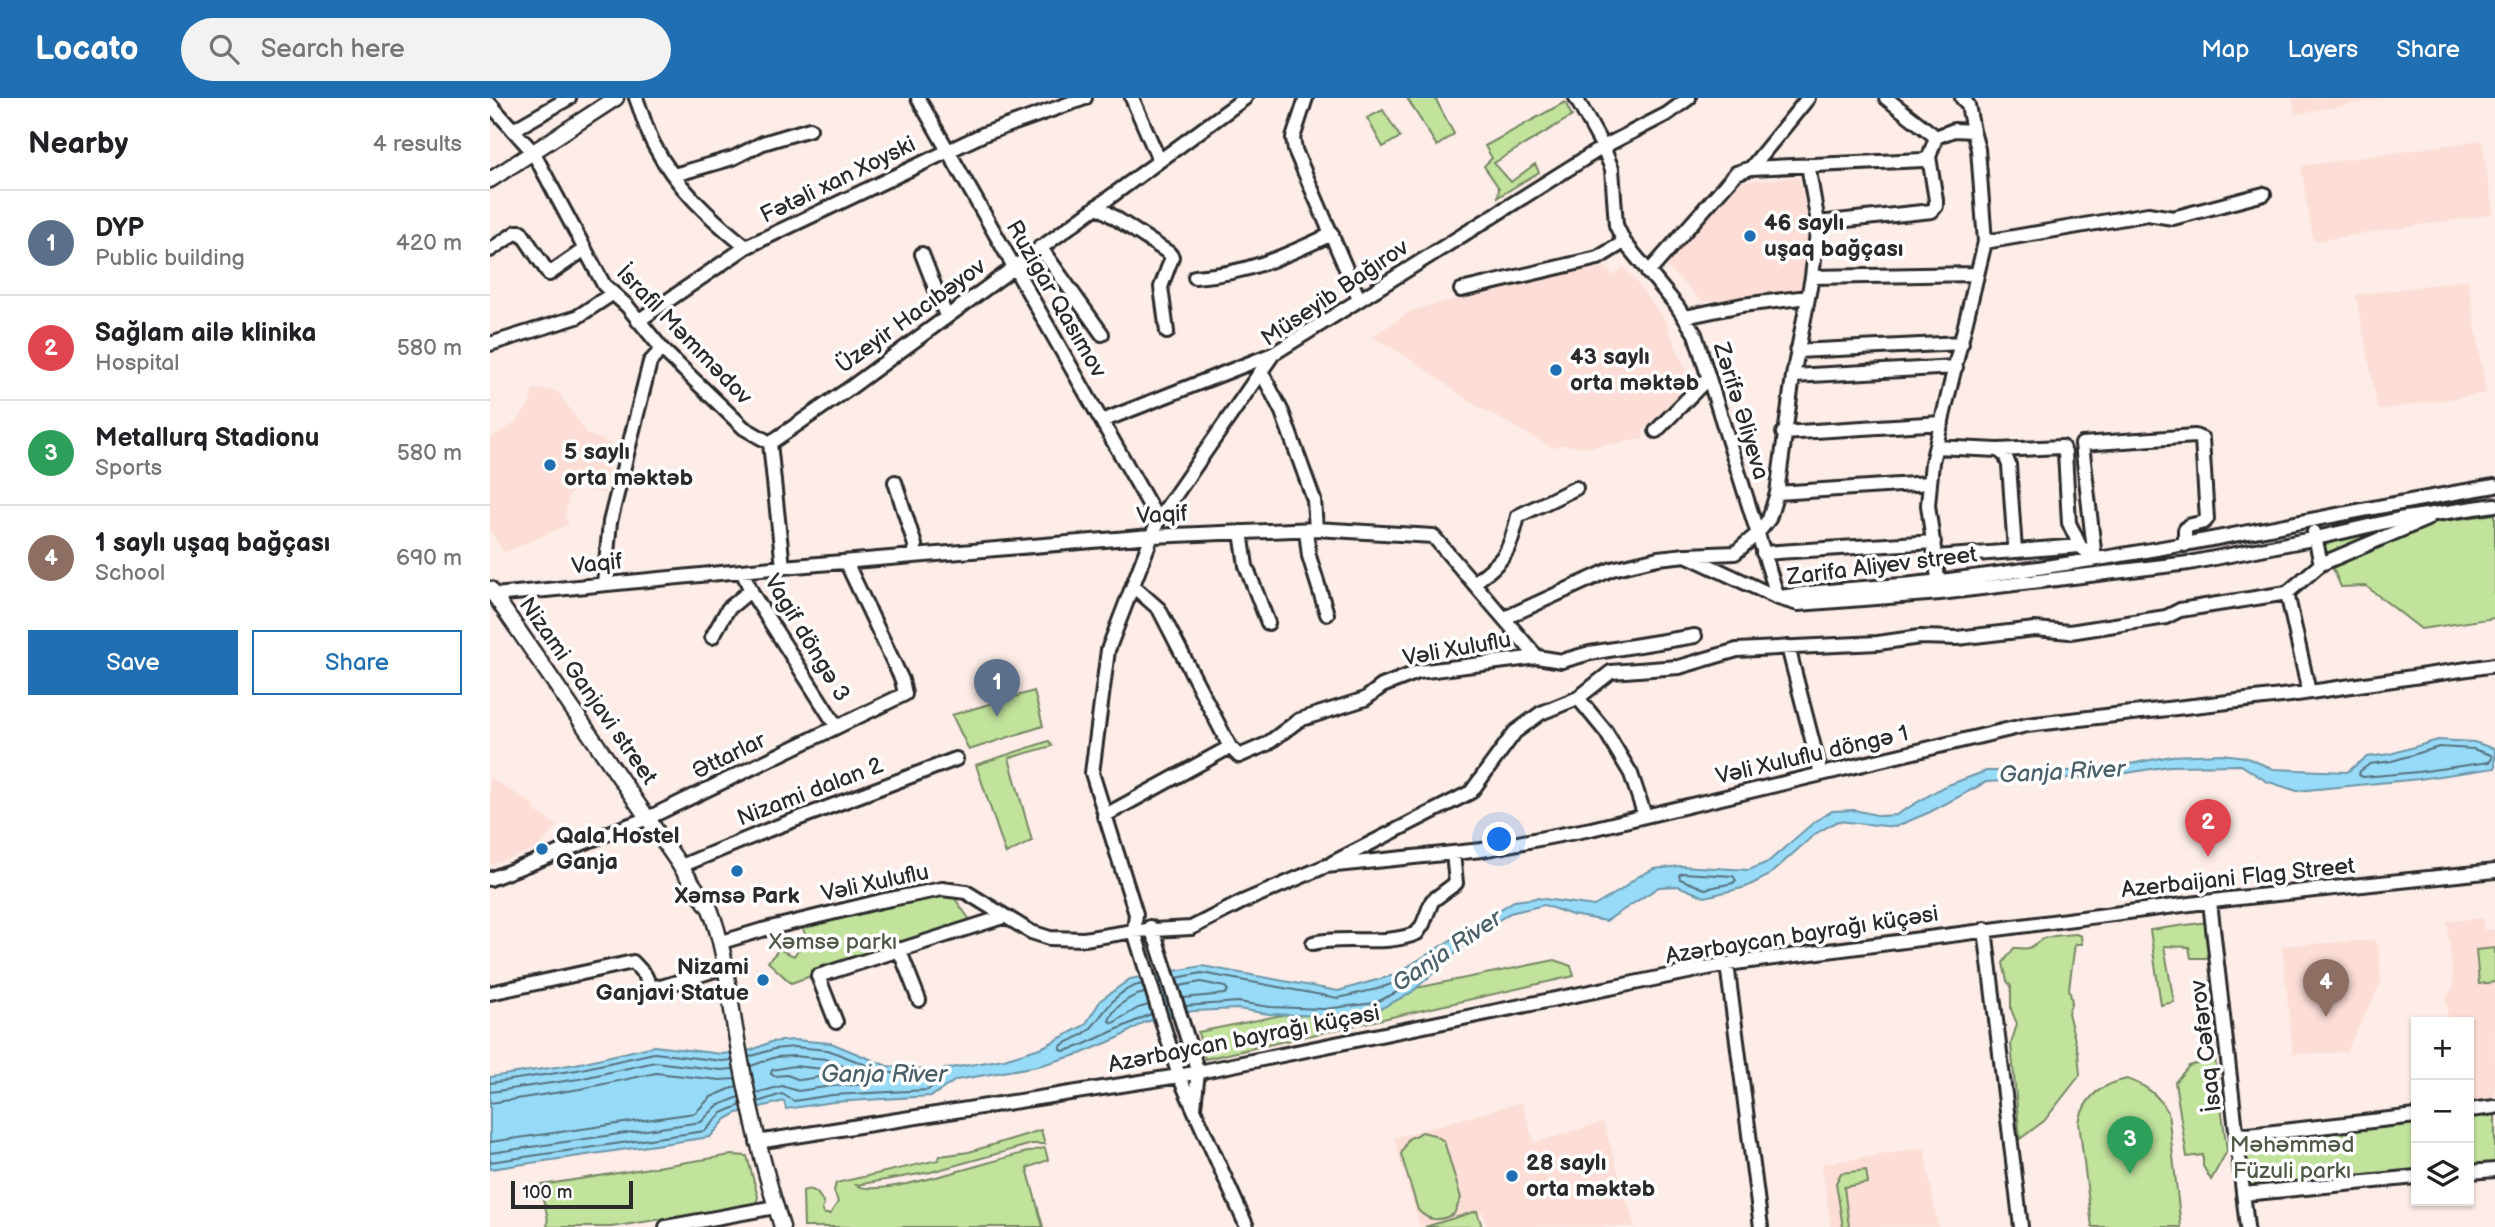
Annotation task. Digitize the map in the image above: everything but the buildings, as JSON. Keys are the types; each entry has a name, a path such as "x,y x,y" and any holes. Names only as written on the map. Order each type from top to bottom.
{"main road":[{"path":"490,180 617,98"},
{"name":"Nizami Ganjavi street","path":"492,592 710,909 722,942 736,1036 757,1142 782,1227"}],"street":[{"path":"490,103 495,98"},
{"path":"513,130 569,98"},
{"name":"Fətəli xan Xoyski","path":"636,98 654,144 685,192 713,221 746,247 984,134 1085,98"},
{"name":"Ruzigar Qasımov","path":"918,98 1158,520"},
{"path":"1132,98 1159,160"},
{"name":"Üzeyir Hacıbəyov","path":"770,443 1245,98"},
{"path":"1306,98 1293,138 1295,150 1359,299"},
{"name":"Zərifə Əliyeva","path":"1576,98 1612,169 1616,225 1624,242 1685,317 1695,334 1778,598"},
{"name":"Müseyib Bağırov","path":"1194,1111 1198,1072 1155,937 1136,914 1092,773 1108,650 1158,520 1273,354 1603,147 1667,114 1689,98"},
{"path":"1751,168 1808,98"},
{"path":"1886,98 1936,137"},
{"path":"1940,587 1928,505 1930,483 1936,447 1985,242 1979,149 1968,105 1962,98"},
{"name":"İsrafil Məmmədov","path":"490,103 533,152 600,279 612,294 627,306 662,349 744,428 770,443"},
{"path":"674,175 733,158 763,143 810,130"},
{"path":"1936,137 1954,130 1973,131"},
{"path":"1818,223 1932,211 1936,200 1929,158 1936,137"},
{"path":"1648,273 1736,173 1751,168 1929,158"},
{"path":"1505,618 1612,569 1658,558 1735,553 1758,534 1769,519 1777,493 1783,433 1812,277 1818,223 1808,166"},
{"path":"1985,242 2148,214 2173,218 2264,194"},
{"path":"1097,206 1172,257 1161,287 1167,332"},
{"path":"490,250 521,232 549,274 584,250"},
{"path":"1195,276 1224,275 1247,270 1332,234"},
{"path":"1461,290 1598,258 1624,242"},
{"path":"638,321 746,247"},
{"path":"1040,247 1102,334"},
{"path":"922,254 946,316"},
{"path":"1812,277 1976,274"},
{"path":"490,344 576,317 612,294"},
{"path":"1685,317 1742,305 1808,297"},
{"path":"1797,351 1962,343"},
{"path":"604,584 610,522 619,481 650,362 662,349"},
{"path":"1101,421 1273,354"},
{"path":"1793,376 1956,367"},
{"path":"1261,371 1282,412 1314,500 1309,556 1327,614"},
{"path":"1656,431 1708,377"},
{"path":"1783,433 1942,423"},
{"path":"2095,559 2082,444 2195,436 2202,439 2207,514 2204,522 2188,526 2185,530 2185,545"},
{"path":"770,443 783,567"},
{"path":"1936,447 1998,450 2062,447 2065,453 2070,523 2080,546 2095,559"},
{"path":"1998,450 2005,455 2009,465 2015,551"},
{"path":"895,482 915,545 914,556"},
{"path":"1777,493 1930,483"},
{"name":"Zarifa Aliyev street","path":"1940,587 2312,522 2393,503 2495,486"},
{"path":"1474,583 1496,566 1509,550 1518,516 1576,488"},
{"name":"Zarifa Aliyev street","path":"1778,598 1798,604 2189,563 2399,519 2495,505"},
{"path":"1326,866 1374,839 1471,792 1515,732 1541,713 1578,698 1611,672 1679,667 1737,650 1878,643 1920,637 1957,638 2035,629 2070,632 2166,617 2180,610 2287,593 2321,564 2444,512"},
{"path":"2312,522 2321,564"},
{"name":"Vaqif","path":"492,592 1152,536 1311,529 1433,536 1505,618"},
{"path":"1241,532 1246,566 1268,622"},
{"path":"1763,553 1934,542"},
{"path":"1936,557 2080,546"},
{"path":"1686,555 1778,598"},
{"name":"Əttarlar","path":"490,879 648,818 905,694 902,680 846,562"},
{"name":"Vagif döngə 3","path":"742,571 751,590 837,727"},
{"path":"1133,586 1159,609 1230,747"},
{"path":"712,637 728,609 751,590"},
{"path":"2287,593 2309,692"},
{"name":"Vəli Xuluflu","path":"1505,618 1537,657"},
{"path":"1537,657 1562,661 1590,653 1695,636"},
{"path":"1788,647 1821,774"},
{"name":"Vəli Xuluflu","path":"1104,816 1230,747 1239,755 1248,752 1267,744 1299,720 1365,699 1382,686 1418,672 1537,657"},
{"name":"Vəli Xuluflu döngə 1","path":"1155,937 1191,928 1242,902 1326,866 1482,850 1577,832 2026,725 2309,692 2495,665"},
{"path":"1578,698 1606,732 1631,774 1645,816"},
{"name":"Nizami dalan 2","path":"681,866 956,759"},
{"path":"1313,943 1324,940 1393,939 1417,933 1432,901 1456,883 1453,853"},
{"name":"Azerbaijani Flag Street","path":"1985,929 2495,871"},
{"name":"Vəli Xuluflu","path":"722,942 815,917 942,889 966,892 1031,932 1050,938 1084,939 1134,931 1155,937"},
{"name":"İsaq Cəfərov","path":"2210,902 2248,1227"},
{"name":"Müseyib Bağırov","path":"1136,914 1134,931 1179,1076 1247,1227"},
{"path":"836,1022 818,976 1003,916"},
{"path":"1985,929 2021,1227"},
{"name":"Azərbaycan bayrağı küçəsi","path":"757,1142 1179,1076 1727,964 1985,929"},
{"path":"899,949 919,1000"},
{"path":"490,993 633,962 645,975 650,986 661,987 725,970"},
{"path":"1727,964 1760,1227"},
{"path":"2474,1109 2495,1107"},
{"path":"2237,1134 2411,1117"},
{"path":"2474,1172 2495,1170"},
{"path":"2244,1194 2411,1177"},
{"path":"666,1227 775,1206"}],"shaded area":[{"path":"2292,98 2386,98 2295,114"},
{"path":"2482,140 2493,214 2313,241 2301,166"},
{"name":"46 saylı uşaq bağçası","path":"1799,177 1811,232 1803,290 1770,293 1763,298 1705,301 1666,266 1733,182"},
{"name":"43 saylı orta məktəb","path":"1624,266 1665,320 1692,385 1643,431 1644,439 1588,447 1562,445 1553,448 1475,405 1405,355 1372,337 1411,311 1492,289 1605,267 1614,276"},
{"path":"2468,280 2486,393 2378,410 2356,295"},
{"name":"5 saylı orta məktəb","path":"533,389 557,391 587,434 613,444 604,494 577,487 568,497 565,516 569,524 504,553 490,530 490,439 516,422 530,404"},
{"path":"490,778 534,805 534,810 557,826 536,849 490,865"},
{"path":"2483,918 2484,930 2495,930 2495,1100 2474,1102 2474,1017 2448,1017 2446,997 2454,987 2447,921"},
{"path":"2374,940 2375,944 2378,944 2381,983 2346,1052 2293,1054 2282,946"},
{"name":"28 saylı orta məktəb","path":"1522,1102 1534,1143 1603,1122 1635,1227 1487,1227 1482,1211 1420,1227 1394,1138"},
{"path":"1924,1148 1938,1227 1831,1227 1822,1164"}],"green space":[{"path":"1407,98 1435,98 1454,134 1437,146"},
{"path":"1565,102 1572,116 1494,163 1511,182 1535,164 1539,172 1498,197 1499,188 1484,166 1492,158 1485,146"},
{"path":"1383,110 1400,137 1383,147 1367,118"},
{"path":"2495,514 2495,618 2421,629 2366,586 2341,587 2320,539"},
{"path":"1034,691 1043,726 969,750 952,715"},
{"path":"1049,741 1052,746 1009,758 1032,841 1006,854 976,765"},
{"name":"Xəmsə parkı","path":"942,892 953,896 970,920 791,983 768,962 779,949 794,956 806,937 801,924"},
{"path":"2208,922 2212,958 2191,958 2189,947 2164,946 2174,1002 2161,1005 2150,930"},
{"path":"2076,934 2081,936 2082,944 2075,944 2069,988 2072,1002 2068,1013 2078,1052 2080,1075 2044,1121 2020,1139 2011,1044 2017,1024 2011,1009 2011,986 2007,981 2003,963 2014,948 2031,947 2048,937"},
{"path":"2495,948 2495,982 2479,984 2476,950"},
{"path":"1555,960 1571,966 1574,976 1205,1059 1198,1032"},
{"path":"2215,1059 2227,1151 2211,1180 2203,1166 2203,1155 2187,1157 2175,1082 2189,1066"},
{"path":"2127,1079 2151,1091 2168,1112 2181,1227 2092,1227 2079,1122 2090,1098 2102,1088"},
{"path":"2495,1112 2495,1163 2474,1165 2474,1114"},
{"name":"Məhəmməd Füzuli parkı","path":"2411,1121 2411,1173 2249,1189 2241,1138"},
{"path":"1041,1130 1045,1144 1032,1144 931,1172 856,1185 870,1188 891,1187 917,1182 1045,1148 1048,1160 1027,1168 1043,1227 804,1227 803,1191 816,1192 824,1205 822,1210 825,1214 830,1214 838,1202 834,1191 836,1183 938,1160 940,1156 969,1152"},
{"path":"1422,1132 1444,1141 1461,1198 1454,1214 1444,1218 1431,1218 1418,1210 1401,1154 1408,1139"},
{"path":"732,1155 747,1156 758,1197 753,1205 611,1227 547,1227 547,1213 540,1187 542,1185"},
{"path":"1866,1170 1868,1183 1844,1187 1849,1227 1843,1227 1836,1183 1841,1173"},
{"path":"1477,1211 1482,1227 1425,1227"}],"water":[{"name":"Ganja River","path":"2438,740 2474,742 2495,749 2495,768 2419,779 2297,791 2266,781 2241,765 2169,766 2109,776 1986,782 1895,827 1838,821 1815,834 1768,876 1746,887 1705,897 1678,886 1659,887 1606,921 1572,915 1544,905 1510,913 1477,934 1411,993 1378,1010 1325,1016 1269,1014 1238,1009 1193,1011 1145,1022 1118,1038 1080,1054 1038,1066 956,1080 932,1096 833,1102 786,1109 784,1101 737,1113 726,1119 710,1137 490,1169 490,1077 576,1064 654,1046 722,1054 752,1050 771,1042 794,1040 831,1043 887,1066 934,1071 1004,1059 1043,1047 1085,1025 1101,1000 1130,979 1202,966 1338,991 1394,975 1514,901 1537,898 1594,906 1637,877 1654,869 1681,866 1749,870 1768,862 1813,823 1832,811 1854,810 1881,816 1896,815 1943,787 1986,771 2104,769 2171,756 2222,754 2245,757 2273,769 2347,772 2367,757 2390,754"}],"place":[{"name":"46 saylı uşaq bağçası","path":"1750,236"},
{"name":"43 saylı orta məktəb","path":"1556,370"},
{"name":"5 saylı orta məktəb","path":"550,465"},
{"name":"DYP","path":"997,717"},
{"name":"Qala Hostel Ganja","path":"542,849"},
{"name":"Sağlam ailə klinika","path":"2208,857"},
{"name":"Xəmsə Park","path":"737,871"},
{"name":"Nizami Ganjavi Statue","path":"763,980"},
{"name":"1 saylı uşaq bağçası","path":"2326,1017"},
{"name":"Metallurq Stadionu","path":"2130,1174"},
{"name":"28 saylı orta məktəb","path":"1512,1176"}]}
